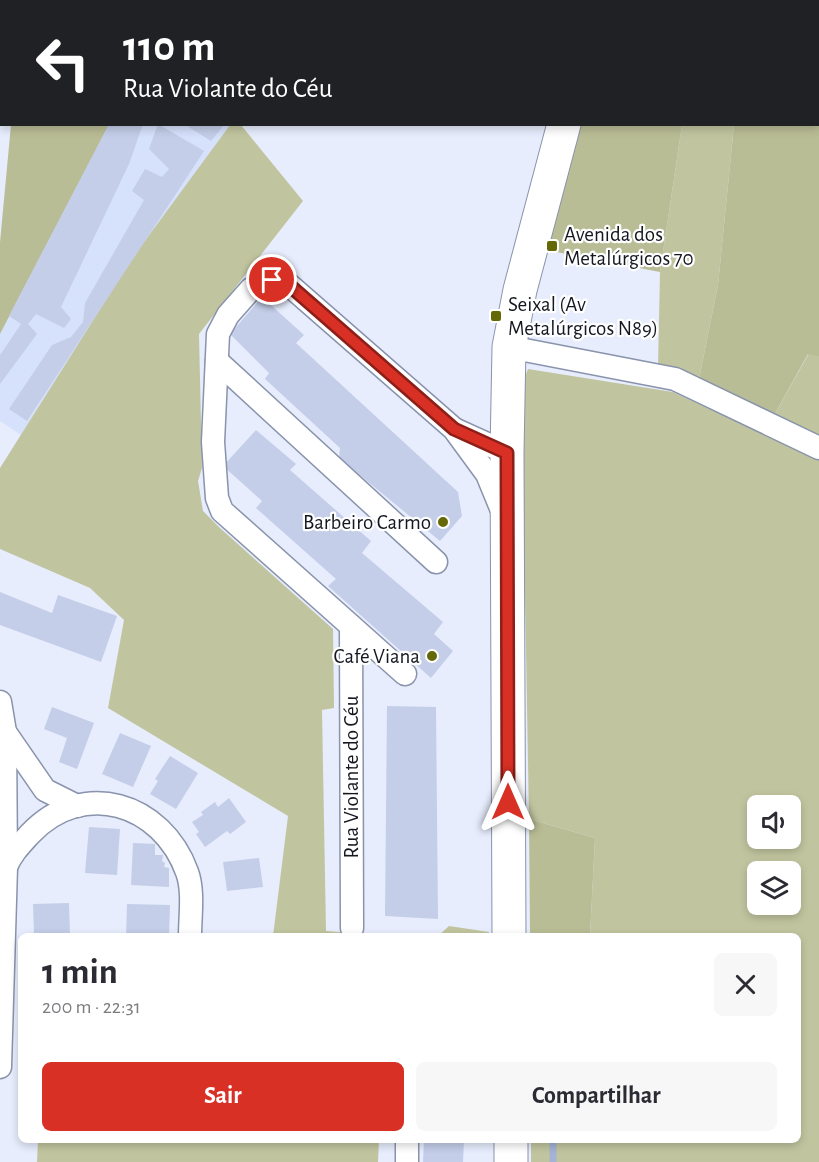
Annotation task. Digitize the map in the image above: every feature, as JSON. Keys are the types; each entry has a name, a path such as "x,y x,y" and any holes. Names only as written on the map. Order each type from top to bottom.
{"main road":[{"path":"509,933 507,453 510,347 520,293 560,126"},
{"path":"511,1143 511,1162"}],"street":[{"path":"405,674 222,511 217,498 213,442 218,334 228,315 251,289 272,280 288,284 454,429 487,474 507,527"},
{"path":"510,347 675,379 819,448"},
{"path":"217,362 436,562"},
{"path":"454,429 507,453"},
{"name":"Rua Violante do Céu","path":"351,626 352,928"},
{"path":"0,702 5,732 11,1031 0,1067"},
{"path":"5,732 45,790 76,806"},
{"path":"6,867 10,858 38,825 59,813 76,806 92,804 112,804 132,810 154,823 179,853 188,874 190,888 190,933"},
{"path":"407,1143 407,1162"}],"shaded area":[{"path":"108,126 229,126 133,257 21,435 0,421 0,334"}],"green space":[{"path":"11,126 108,126 0,334 0,242"},
{"path":"229,126 242,126 303,201 199,334 202,468 198,481 203,511 333,629 334,708 322,710 326,931 352,933 273,933 288,816 108,708 124,620 90,588 0,549 0,468 133,257"},
{"path":"578,126 682,126 660,272 546,250"},
{"path":"682,126 734,126 718,285 698,384 658,367 660,272"},
{"path":"734,126 819,126 819,357 808,354 772,419 698,384 718,285"},
{"path":"809,353 819,357 819,442 772,419"},
{"path":"528,369 673,392 819,460 819,1162 531,1162 531,1143 801,1143 801,933 590,933 595,838 529,819 522,423 522,384"},
{"path":"529,819 595,838 590,933 530,933"},
{"path":"449,926 489,932 489,933 441,933"},
{"path":"38,1143 379,1143 378,1162 37,1162"}],"building":[{"path":"108,126 142,126 129,164 61,307 71,319 64,328 36,314 28,324 37,334 0,384 0,355 21,324 9,316"},
{"path":"157,126 161,126 204,151 27,421 9,409 52,345 71,337 83,322 85,303 144,200 132,191 145,169 162,177 169,169 149,149"},
{"path":"187,126 223,126 211,141"},
{"path":"262,297 304,335 296,343 458,492 462,516 440,541 339,458 340,448 265,379 269,373 230,334"},
{"path":"256,430 296,464 290,470 371,541 362,553 443,622 434,634 453,651 431,678 328,586 336,579 256,508 262,501 223,466"},
{"path":"0,592 52,613 58,595 117,616 101,662 0,625"},
{"path":"387,706 436,707 438,919 385,916"},
{"path":"52,707 94,723 77,769 59,762 67,738 44,729"},
{"path":"120,733 151,746 133,787 102,774"},
{"path":"170,756 198,773 176,809 150,794 158,781 155,779"},
{"path":"229,798 246,822 230,834 227,831 205,847 196,834 199,832 192,822 203,815 201,812 215,802 218,807"},
{"path":"89,827 120,829 117,875 85,873"},
{"path":"133,843 155,844 155,855 163,855 164,867 169,868 169,887 131,885"},
{"path":"259,858 263,887 227,891 223,862"},
{"path":"69,903 70,933 34,933 33,904"},
{"path":"127,904 170,905 169,933 126,933"},
{"path":"424,1143 464,1143 463,1162 423,1162"}],"waterway":[{"path":"553,1143 553,1162"}],"place":[{"name":"Avenida dos Metalúrgicos 70","path":"552,246"},
{"name":"Seixal (Av Metalúrgicos N89)","path":"496,316"},
{"name":"Barbeiro Carmo","path":"443,522"},
{"name":"Café Viana","path":"432,656"}],"route":[{"path":"272,280 288,284 454,429 507,453 508,802"}]}
